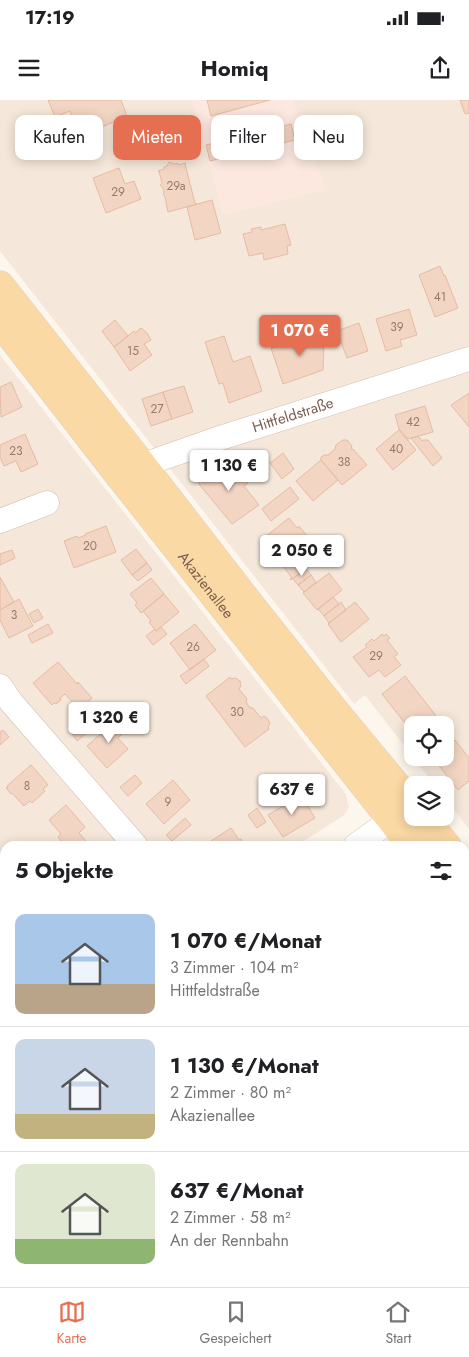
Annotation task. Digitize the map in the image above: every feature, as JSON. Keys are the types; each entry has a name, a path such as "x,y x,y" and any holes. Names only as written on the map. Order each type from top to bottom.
{"main road":[{"name":"Akazienallee","path":"0,284 335,711 404,806"},
{"name":"Akazienallee","path":"0,322 118,474 404,807"},
{"name":"Akazienallee","path":"409,826 411,841"},
{"path":"431,826 443,841"}],"street":[{"name":"Hittfeldstraße","path":"118,474 214,440 469,359"},
{"path":"0,522 47,503"},
{"path":"0,686 11,702 132,841"},
{"path":"362,841 404,810"}],"shaded area":[{"path":"0,100 469,100 469,829 454,810 454,776 428,776 420,766 454,766 454,716 404,716 404,746 365,695 354,704 0,251"},
{"path":"192,100 293,100 298,115 294,115 294,160 315,160 326,190 223,215 201,133 201,115 196,115"},
{"path":"0,355 346,794 349,808 343,816 304,841 0,841"}],"building":[{"path":"48,100 121,100 127,115 113,115 113,122 103,127 103,115 71,115 70,111 54,115"},
{"path":"207,100 270,100 211,115"},
{"path":"460,100 469,100 469,113 465,114"},
{"path":"291,124 294,140 284,143 284,126"},
{"path":"211,144 211,160 214,160 210,161 206,145"},
{"path":"169,162 178,163 178,165 186,163 195,203 197,204 168,212 158,171 164,169"},
{"path":"119,168 125,184 134,181 141,199 106,213 93,178"},
{"path":"212,200 221,233 195,240 187,207"},
{"path":"285,224 291,245 287,246 288,254 264,260 263,253 249,256 243,234 252,232 251,229 261,227 261,230"},
{"path":"440,266 458,308 435,317 419,275"},
{"path":"409,309 417,335 400,340 402,346 386,351 376,319"},
{"path":"115,320 128,336 114,347 102,331"},
{"path":"359,323 368,351 347,358 337,331"},
{"path":"141,328 151,340 144,344 152,355 130,371 114,347 134,331 135,333"},
{"path":"316,332 323,337 324,341 323,370 283,384 271,348"},
{"path":"224,336 233,362 250,356 262,391 229,403 223,383 219,384 205,342"},
{"path":"11,382 22,407 1,417 0,387"},
{"path":"184,386 193,412 172,419 163,392"},
{"path":"163,392 172,419 151,426 142,399"},
{"path":"469,393 469,427 451,405"},
{"path":"425,406 433,432 408,439 399,429 395,415"},
{"path":"399,430 416,450 393,470 376,449"},
{"path":"25,434 38,464 21,472 16,461 4,466 0,457 0,445"},
{"path":"418,436 422,441 428,440 442,458 433,466 411,438"},
{"path":"343,440 347,440 352,446 351,449 367,465 342,485 321,460 321,457 328,455"},
{"path":"283,453 294,469 282,479 270,463"},
{"path":"321,460 338,480 313,501 296,481"},
{"path":"237,463 240,472 248,483 244,486 259,505 232,524 199,484 202,474"},
{"path":"290,487 299,499 271,521 262,509"},
{"path":"289,518 297,528 299,526 315,546 313,548 320,557 291,580 292,578 280,562 278,564 273,557 275,556 262,540 260,541"},
{"path":"106,526 116,552 74,568 64,541 77,536 78,538"},
{"path":"136,549 147,563 132,575 121,560"},
{"path":"12,550 15,558 0,565 0,554"},
{"path":"147,563 152,570 138,581 132,575"},
{"path":"306,569 311,575 298,585 293,579"},
{"path":"329,573 342,590 317,610 303,593"},
{"path":"311,575 316,582 304,592 298,585"},
{"path":"0,577 14,602 0,610"},
{"path":"151,578 164,594 141,613 135,605 137,603 130,594"},
{"path":"164,594 179,612 156,631 143,611"},
{"path":"333,597 339,604 324,616 318,609"},
{"path":"19,599 33,626 9,638 0,620 0,610"},
{"path":"341,602 346,610 329,623 324,616"},
{"path":"355,602 369,619 341,642 328,624"},
{"path":"38,609 43,618 34,623 29,614"},
{"path":"48,624 53,633 32,643 28,635"},
{"path":"195,624 216,650 190,670 170,643"},
{"path":"161,627 167,634 153,645 146,636"},
{"path":"382,634 384,636 386,634 390,638 387,640 398,654 394,657 401,665 385,677 379,670 369,677 353,657 367,647 365,645 372,639 374,641"},
{"path":"204,659 209,666 186,684 180,676"},
{"path":"58,662 92,698 79,709 65,694 60,698 61,700 52,705 33,683"},
{"path":"405,676 436,716 404,716 404,722 382,694"},
{"path":"230,677 240,681 241,686 239,689 247,699 246,702 250,708 253,708 261,718 264,716 267,718 270,723 269,729 245,747 206,696"},
{"path":"112,718 124,732 118,738 128,749 107,768 87,746 105,730 103,727"},
{"path":"84,722 90,730 77,741 71,732"},
{"path":"3,730 9,737 0,745 0,732"},
{"path":"454,741 469,758 469,781 458,790 454,785 454,776 447,776 439,766 454,766"},
{"path":"31,765 48,785 43,789 45,791 32,803 30,801 24,806 6,788"},
{"path":"135,775 142,783 128,796 120,787"},
{"path":"173,780 190,800 164,824 146,804"},
{"path":"301,795 315,818 283,837 268,815"},
{"path":"66,805 85,827 79,833 86,841 61,841 58,837 61,834 49,820"},
{"path":"257,808 266,822 257,828 248,815"},
{"path":"185,818 191,825 172,841 166,835"},
{"path":"231,828 239,840 241,839 242,841 211,841"}]}
